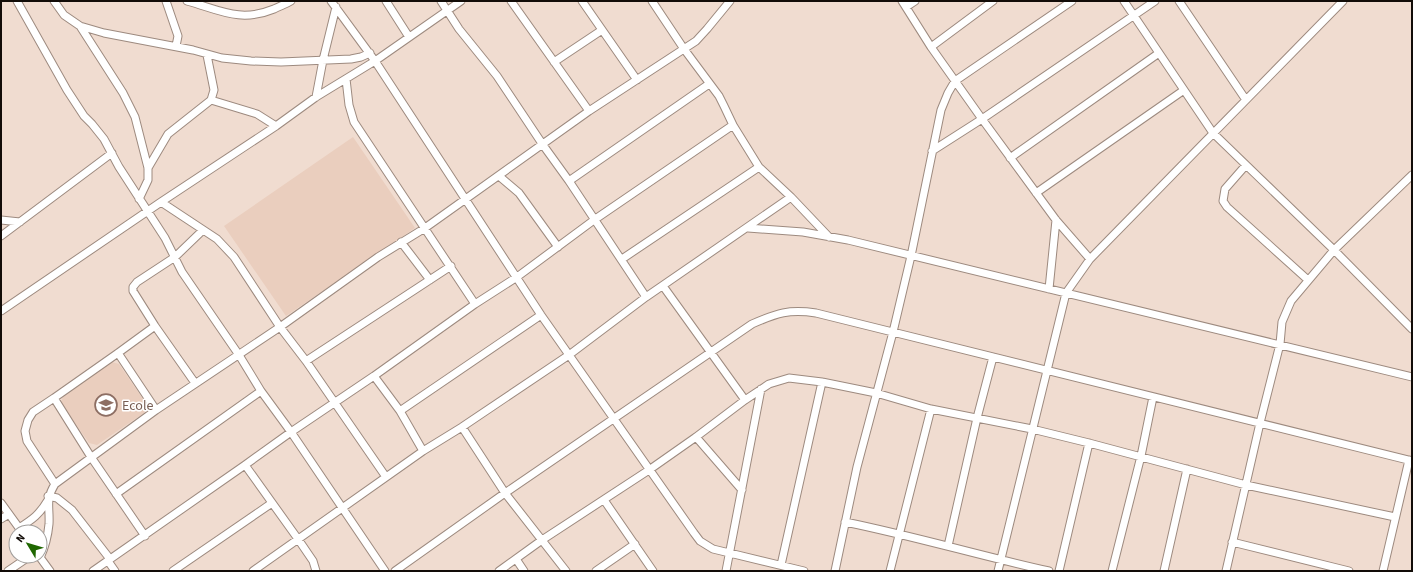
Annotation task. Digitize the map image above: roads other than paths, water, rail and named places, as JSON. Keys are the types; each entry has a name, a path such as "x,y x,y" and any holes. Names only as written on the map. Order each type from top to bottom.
{"street":[{"path":"17,1 67,90 84,116 98,131 112,153 119,167 148,211 182,272 239,355 261,391 385,571"},
{"path":"54,1 64,15 80,26 104,33 176,46 207,55 251,61 281,62 351,59 370,53"},
{"path":"166,1 178,36 176,46"},
{"path":"187,1 226,13 246,16 259,15 291,1"},
{"path":"386,1 409,37"},
{"path":"441,1 497,76 543,145 569,180 646,297"},
{"path":"1,311 276,126 316,97 375,61 461,1"},
{"path":"511,1 589,111"},
{"path":"582,1 637,80"},
{"path":"652,1 684,49 722,101 733,125 759,167 791,197 829,237"},
{"path":"718,1 723,8"},
{"path":"27,524 41,512 55,484 91,457 195,383 280,328 401,242 425,228 589,111 701,37 730,1"},
{"path":"915,1 904,4 930,48 1056,220 1090,259"},
{"path":"930,48 993,1"},
{"path":"835,571 857,467 893,332 911,256 941,110 948,93 955,81 1072,1"},
{"path":"1124,1 1213,133 1334,250 1412,329"},
{"path":"932,151 982,119 1155,1"},
{"path":"1179,1 1246,100"},
{"path":"998,571 1066,293 1090,259 1343,1"},
{"path":"334,4 370,53 541,315 700,541 713,549 804,571"},
{"path":"316,97 334,4"},
{"path":"80,26 123,93 135,117 148,168 148,180 139,199"},
{"path":"554,62 602,30"},
{"path":"1010,158 1159,53"},
{"path":"148,168 168,134 211,100 214,90 207,55"},
{"path":"346,79 349,105 354,122 367,144 451,266 475,304"},
{"path":"569,180 709,84"},
{"path":"1036,193 1184,90"},
{"path":"211,100 257,114 276,126"},
{"path":"93,571 246,466 290,432 374,376 475,304 517,277 594,220 733,125"},
{"path":"1,236 112,153"},
{"path":"1246,165 1226,189 1223,201 1227,207 1308,280"},
{"path":"622,260 759,167"},
{"path":"1226,571 1280,344 1282,322 1291,301 1334,250 1412,175"},
{"path":"499,176 519,193 558,247"},
{"path":"253,571 423,451 462,427 570,355 646,297 791,197"},
{"path":"161,202 217,239 234,257 280,328 306,361 386,477"},
{"path":"1,220 20,222"},
{"path":"1049,289 1056,220"},
{"path":"748,228 803,232 829,237 1280,344 1412,377"},
{"path":"195,383 155,326 133,291 133,287 137,282 175,257 203,230"},
{"path":"401,242 430,280"},
{"path":"306,361 451,266"},
{"path":"663,286 745,400"},
{"path":"395,571 505,493 752,324 778,313 791,311 816,313 1410,460 1395,516 1383,571"},
{"path":"400,411 541,315"},
{"path":"55,484 27,441 25,431 28,420 33,412 155,326"},
{"path":"118,353 156,410"},
{"path":"948,546 977,418 993,357"},
{"path":"374,376 400,411 423,451"},
{"path":"499,571 542,540 649,470 745,400 777,381 790,378 822,382 876,393 930,409 1032,429 1089,443 1246,485 1395,516"},
{"path":"781,565 822,382"},
{"path":"726,571 762,389"},
{"path":"116,494 261,391"},
{"path":"1112,571 1141,456 1153,397"},
{"path":"54,398 91,457 145,536"},
{"path":"890,571 898,533 930,409"},
{"path":"462,427 505,493 566,571"},
{"path":"696,437 742,490"},
{"path":"1059,571 1089,443"},
{"path":"246,466 313,561 316,571"},
{"path":"1164,571 1187,469"},
{"path":"48,498 48,529"},
{"path":"48,498 57,498 72,510 109,560 115,571"},
{"path":"604,500 653,571"},
{"path":"173,571 272,503"},
{"path":"1,504 16,524"},
{"path":"1,519 9,514"},
{"path":"846,522 898,533 1000,560 1049,571"},
{"path":"1232,542 1332,569 1349,571"},
{"path":"596,571 635,544"},
{"path":"516,559 524,571"},
{"path":"8,571 18,564"}],"place":[{"name":"Ecole","path":"106,405"}]}
